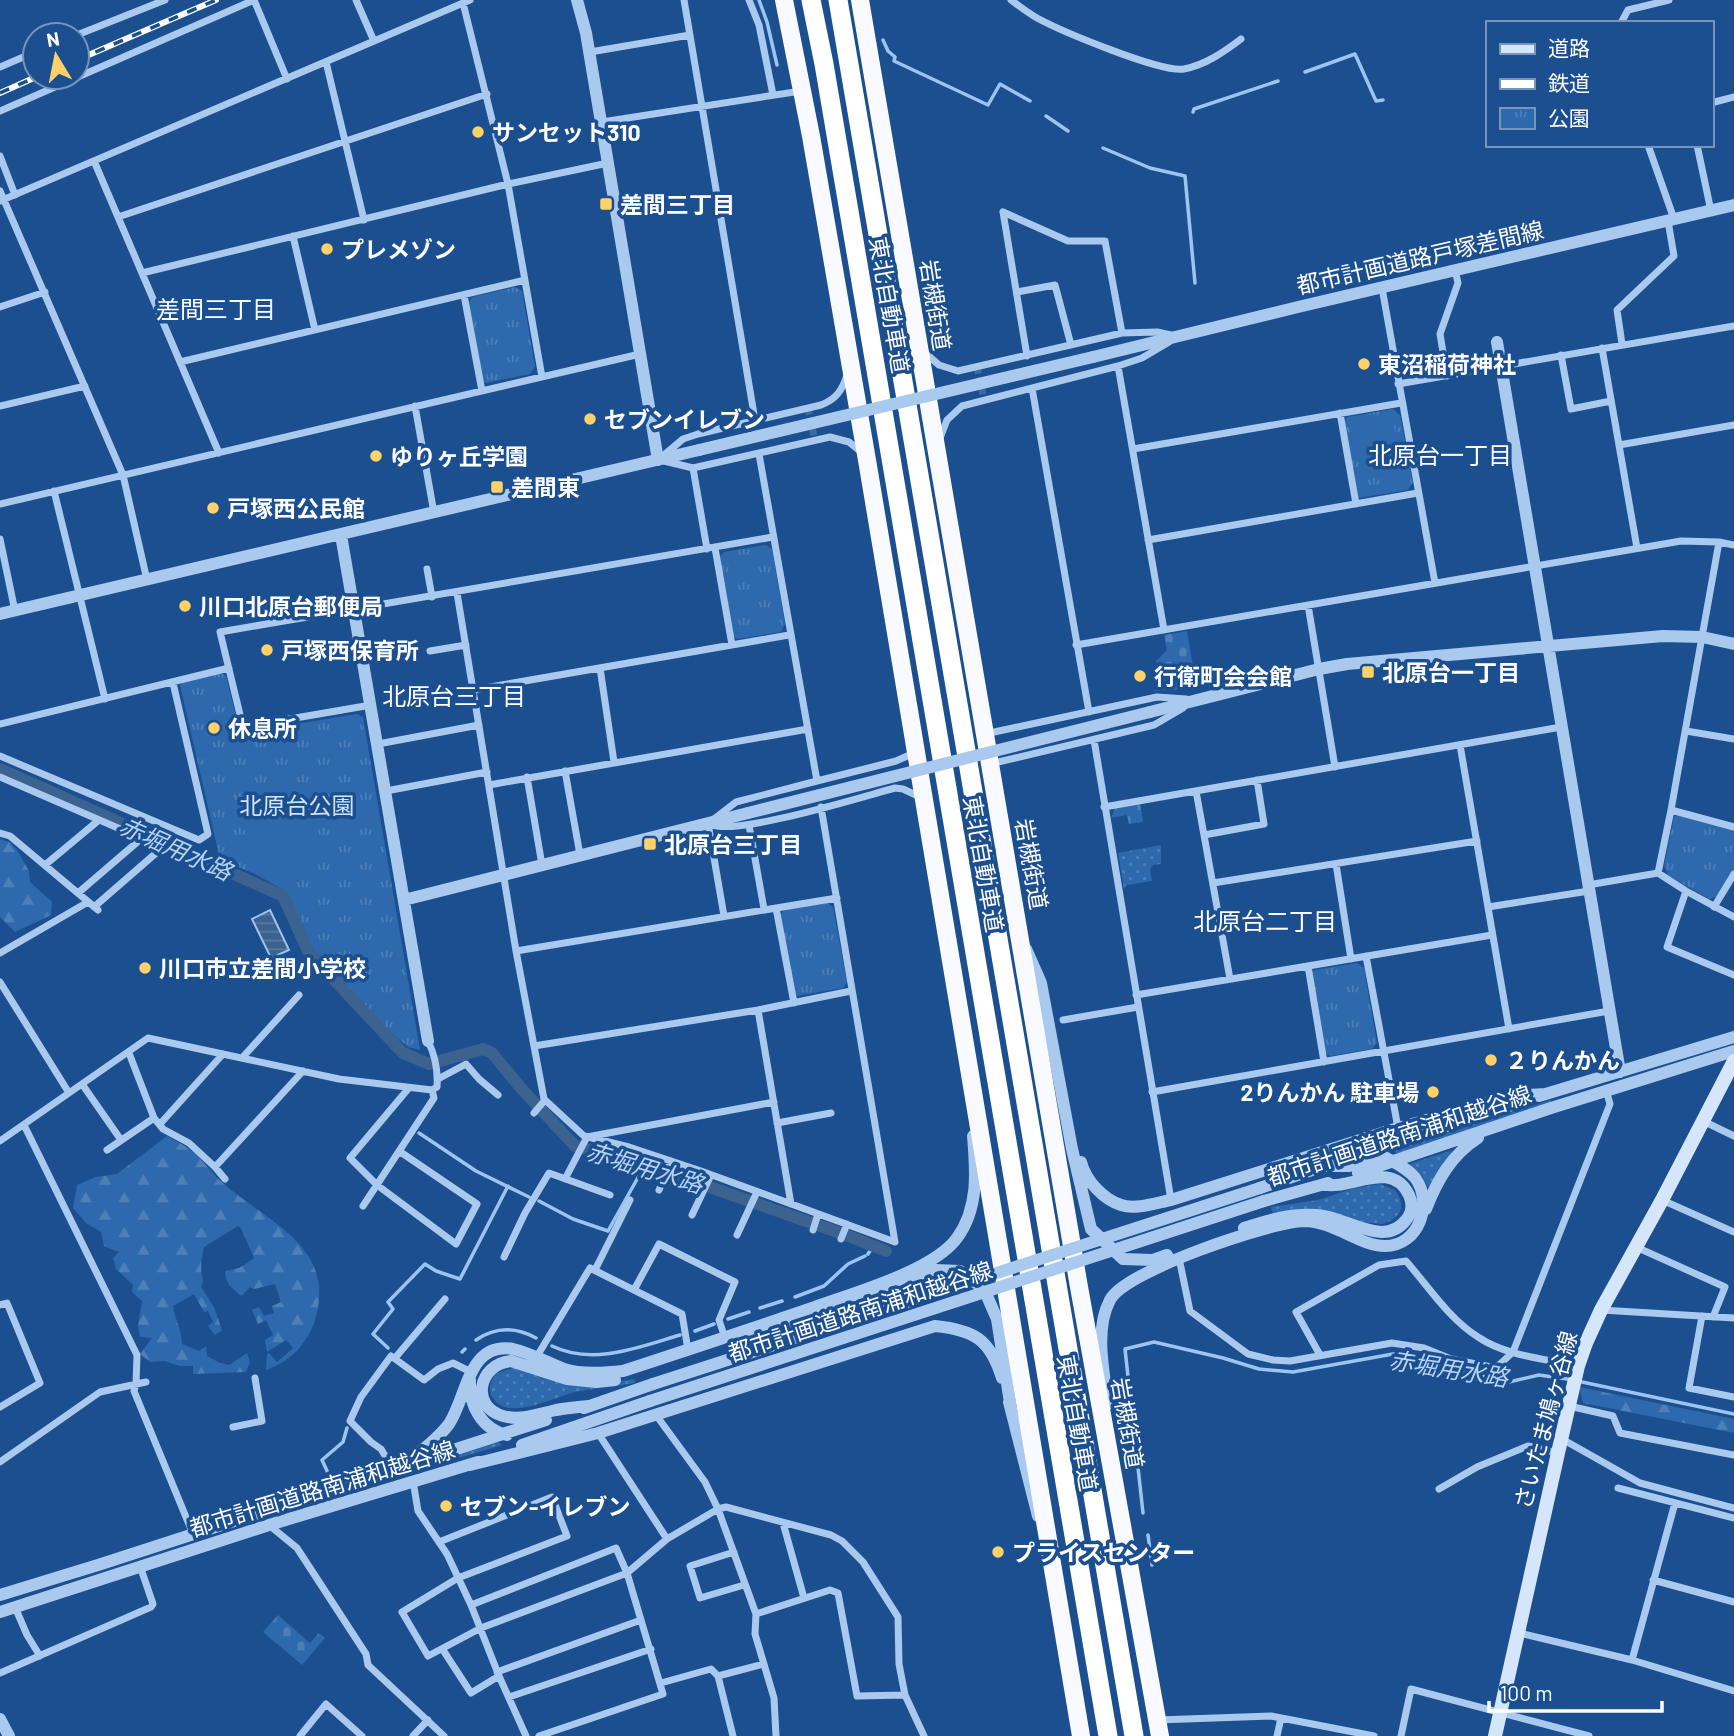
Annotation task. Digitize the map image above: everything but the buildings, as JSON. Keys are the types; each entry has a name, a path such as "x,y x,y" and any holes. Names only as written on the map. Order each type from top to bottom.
{"highway":[{"path":"784,0 803,91 867,460 1081,1736"},
{"name":"東北自動車道","path":"811,0 827,78 1108,1736"},
{"name":"東北自動車道","path":"838,0 1134,1736"},
{"name":"岩槻街道","path":"860,0 1079,1287 1159,1728"}],"main road":[{"name":"さいたま鳩ヶ谷線","path":"1495,1736 1578,1366 1601,1310 1734,1061"}],"street":[{"path":"91,30 165,0"},
{"path":"0,111 254,0 287,79"},
{"path":"356,0 374,41"},
{"path":"577,0 590,52 658,460"},
{"path":"684,0 755,420"},
{"path":"749,0 759,25 773,95"},
{"path":"1011,0 1037,18 1166,69 1183,69 1205,62 1241,39"},
{"path":"1622,21 1628,10 1669,0"},
{"path":"2,200 466,1 508,184 542,377"},
{"path":"590,52 690,36"},
{"path":"0,66 21,58"},
{"path":"326,62 364,219"},
{"path":"602,122 803,91"},
{"path":"118,218 487,94"},
{"path":"1713,102 1734,97"},
{"path":"1622,344 1617,310 1674,256 1671,220 1649,147"},
{"path":"1697,147 1711,211"},
{"path":"0,156 15,194"},
{"path":"94,161 219,453"},
{"path":"142,273 508,184 608,163"},
{"path":"0,191 123,475 147,580"},
{"name":"都市計画道路戸塚差間線","path":"658,460 1734,205"},
{"path":"1027,356 1003,212 1068,241 1105,241 1122,333"},
{"path":"293,236 315,330"},
{"path":"1447,376 1440,334 1458,283 1455,270"},
{"path":"180,362 525,280"},
{"path":"1017,292 1055,285 1071,345"},
{"path":"1382,288 1435,583"},
{"path":"0,307 45,292"},
{"path":"464,295 482,391"},
{"path":"1398,384 1734,326"},
{"path":"918,343 926,356 939,365 958,371 1122,333 1157,332 1179,336"},
{"path":"937,458 940,436 947,420 962,406 1118,366 1142,358 1179,336"},
{"path":"1497,342 1620,1072"},
{"path":"1602,348 1637,548"},
{"path":"0,504 640,354"},
{"path":"1561,355 1571,409 1611,401"},
{"path":"658,460 683,439 832,400 844,386 850,362"},
{"path":"1118,366 1164,630"},
{"path":"0,406 85,386"},
{"path":"1032,388 1089,712"},
{"path":"1133,449 1401,402"},
{"path":"415,407 434,513"},
{"path":"1340,413 1356,504"},
{"path":"1619,445 1734,425"},
{"path":"0,614 658,460 693,468 830,437 849,442 858,448 867,460"},
{"path":"759,454 817,781"},
{"path":"693,468 732,645"},
{"path":"54,491 105,699"},
{"path":"1148,540 1418,493"},
{"path":"0,1141 148,1038 339,1079 408,1089 432,1090 437,1087 438,1079 341,535"},
{"path":"371,705 243,727 220,632 355,611 773,537"},
{"path":"0,539 15,611"},
{"path":"1076,645 1681,541 1734,545"},
{"path":"1658,873 1719,542"},
{"path":"427,569 432,597"},
{"path":"457,593 543,1102 586,1141 629,1147 669,1164 791,1204 817,1217 895,1242 821,807"},
{"path":"1308,605 1335,767"},
{"path":"473,690 789,635"},
{"path":"748,819 1319,668 1663,636 1702,637 1734,644"},
{"path":"430,651 466,645"},
{"path":"0,724 229,668"},
{"path":"600,668 614,762"},
{"path":"0,756 199,840 208,834 173,683"},
{"path":"984,734 1157,697 1197,699"},
{"path":"990,764 1154,724 1197,699"},
{"path":"378,744 479,725"},
{"path":"1104,807 1561,727"},
{"path":"489,785 808,729"},
{"path":"1686,731 1734,739"},
{"path":"1094,740 1171,1200"},
{"path":"1460,745 1509,1029"},
{"path":"708,823 736,802 896,761 915,752"},
{"path":"565,771 580,855"},
{"path":"386,791 487,772"},
{"path":"0,777 178,854"},
{"path":"527,777 541,865"},
{"path":"1204,835 1264,824 1257,780"},
{"path":"404,900 708,823 821,807 895,788 924,799"},
{"path":"1196,791 1230,979"},
{"path":"1671,810 1734,827"},
{"path":"748,819 764,909"},
{"path":"45,865 99,820"},
{"path":"708,823 724,916"},
{"path":"0,833 10,836 93,906"},
{"path":"78,893 142,838"},
{"path":"1213,883 1477,841"},
{"path":"0,953 93,906 163,847"},
{"path":"1336,863 1351,959"},
{"path":"1488,907 1658,873 1734,917"},
{"path":"1714,907 1734,874"},
{"path":"1686,891 1667,947 1734,975"},
{"path":"516,951 836,898"},
{"path":"776,908 794,1003"},
{"path":"1136,995 1492,935"},
{"path":"1020,936 1041,983 1091,1229 1123,1259 1153,1260 1280,1217 1320,1215 1384,1233 1402,1226 1409,1217 1411,1200 1401,1183 1389,1177 1375,1176 1341,1185 1322,1185"},
{"path":"1366,956 1398,1128"},
{"path":"1308,966 1324,1062"},
{"path":"0,982 69,1093"},
{"path":"534,1046 758,1010 851,991"},
{"path":"242,1058 299,995"},
{"path":"1063,1020 1138,1007"},
{"path":"758,1010 791,1204"},
{"path":"1152,1092 1609,1011"},
{"path":"471,1372 453,1363 438,1369 424,1380 391,1356 361,1397 350,1421 370,1442 381,1449 396,1468 432,1442 448,1424 471,1372 480,1359 495,1350 516,1350 568,1370 603,1373 623,1371 878,1284 934,1259 957,1239 973,1207 976,1172 961,1064 960,1016"},
{"name":"都市計画道路南浦和越谷線","path":"0,1612 270,1525 470,1465 553,1433 1262,1195 1325,1166 1405,1138 1734,1037"},
{"name":"都市計画道路南浦和越谷線","path":"0,1595 653,1384 1262,1195 1322,1185 1606,1090 1734,1051"},
{"path":"129,1053 157,1121 163,1129 189,1143 225,1179"},
{"path":"107,1150 157,1121 223,1054"},
{"path":"438,1079 466,1064 498,1095"},
{"path":"215,1167 303,1071"},
{"path":"82,1084 121,1140"},
{"path":"399,1151 477,1204 456,1244 377,1185 350,1158 408,1089"},
{"path":"363,1206 434,1098 432,1090"},
{"path":"1179,1258 1190,1311 1248,1354 1290,1361 1392,1343 1423,1348 1451,1359 1492,1367 1499,1365 1513,1352 1610,1104 1606,1090"},
{"path":"1066,1115 1083,1169 1098,1191 1122,1206 1171,1200 1398,1128 1513,1097 1546,1094"},
{"path":"534,1113 543,1102"},
{"path":"586,1141 774,1102"},
{"path":"777,1122 831,1113"},
{"path":"1703,1121 1734,1136"},
{"path":"24,1125 137,1355 134,1391 193,1534"},
{"path":"1130,1576 1126,1517 1104,1374 1102,1329 1107,1307 1116,1292 1144,1273 1179,1258 1254,1233 1304,1221 1331,1226 1374,1244 1396,1244 1407,1238 1423,1219 1435,1186 1451,1161 1470,1143 1493,1128"},
{"path":"565,1179 586,1141"},
{"path":"1325,1166 1349,1166 1381,1155 1414,1177 1421,1187 1423,1219"},
{"path":"659,1190 669,1164"},
{"path":"504,1257 549,1172 610,1195"},
{"path":"692,1215 710,1178"},
{"path":"737,1236 756,1194"},
{"path":"595,1270 630,1200"},
{"path":"1662,1200 1734,1232"},
{"path":"813,1230 817,1217"},
{"path":"841,1239 846,1227"},
{"path":"634,1290 659,1244 735,1282 719,1320 724,1338"},
{"path":"1636,1247 1725,1287 1713,1317"},
{"path":"1321,1355 1296,1312 1379,1265 1406,1261 1462,1324 1479,1338 1513,1352 1578,1366"},
{"path":"536,1358 590,1268 682,1314 688,1350"},
{"path":"589,1406 559,1409 528,1417 501,1416 488,1408 483,1384 493,1366 511,1361 567,1379 596,1382 621,1379 757,1336 881,1293 936,1270 960,1271 984,1289 997,1319 1008,1375 1011,1409"},
{"path":"395,1358 445,1299"},
{"path":"0,1305 7,1303 40,1383 0,1407"},
{"path":"1601,1310 1734,1318"},
{"path":"1702,1316 1689,1388 1734,1397"},
{"path":"470,1465 598,1433 935,1326 961,1329 987,1345 997,1363 1011,1409 1031,1497 1054,1563"},
{"path":"471,1372 470,1392 474,1410 493,1429 503,1434 521,1436 553,1433"},
{"path":"233,1427 262,1421 255,1378"},
{"path":"0,1462 100,1392 146,1382"},
{"path":"1570,1406 1613,1416 1620,1433 1734,1455"},
{"path":"656,1415 705,1482 718,1509 755,1614 755,1634 775,1698 776,1736"},
{"path":"598,1433 667,1539"},
{"path":"1562,1438 1640,1483 1734,1508"},
{"path":"1439,1489 1477,1467 1528,1446 1558,1453"},
{"path":"413,1481 418,1511 447,1554 526,1736"},
{"path":"1618,1488 1734,1518"},
{"path":"439,1542 552,1497 567,1536 458,1578 402,1612 428,1656 481,1628 627,1573 667,1539 718,1509 726,1507 831,1535 842,1541 863,1562 898,1617 899,1664 905,1695 923,1736"},
{"path":"1632,1660 1675,1503"},
{"path":"783,1523 804,1598"},
{"path":"270,1525 297,1548 366,1654 368,1665 444,1736"},
{"path":"471,1605 616,1548 627,1573 663,1694 539,1736"},
{"path":"734,1552 690,1566 700,1598 744,1585"},
{"path":"0,1673 151,1607 140,1566"},
{"path":"1653,1580 1734,1602"},
{"path":"755,1614 830,1590 838,1593 857,1696 905,1695"},
{"path":"15,1607 40,1656"},
{"path":"443,1650 471,1693 498,1674 641,1620"},
{"path":"1518,1632 1632,1660 1734,1691"},
{"path":"509,1697 651,1649"},
{"path":"718,1676 764,1664"},
{"path":"661,1683 711,1670 718,1676 733,1736"},
{"path":"1401,1736 1411,1689 1589,1736"},
{"path":"300,1736 326,1704 362,1736"},
{"path":"1159,1728 1271,1716 1374,1736"},
{"path":"1277,1736 1281,1718"},
{"path":"0,1719 9,1736"},
{"path":"413,1736 428,1720"}],"green space":[{"path":"515,287 522,291 535,366 530,374 486,383 483,381 469,303 472,297"},
{"path":"1393,409 1400,415 1413,482 1408,490 1359,498 1355,495 1343,423 1347,417"},
{"path":"1392,417 1400,453 1356,461 1351,424"},
{"path":"766,545 772,549 785,624 781,632 737,639 733,636 719,557 724,552"},
{"path":"1187,631 1197,689 1154,691 1164,682 1161,675 1159,676 1156,661 1167,650 1164,635"},
{"name":"北原台公園","path":"219,672 226,676 240,733 357,714 363,717 420,1050 408,1047 382,1025 312,951 287,892 224,861 225,858 219,855 180,685"},
{"path":"1140,804 1143,822 1129,824 1127,815 1111,818 1115,808"},
{"path":"295,810 309,819 316,838 316,848 312,867 307,875 292,880 251,861 243,821"},
{"path":"1681,813 1734,829 1734,870 1719,896 1709,899 1668,875 1664,866 1674,817"},
{"path":"0,839 9,842 17,850 29,871 30,882 52,902 51,915 15,932 0,917"},
{"path":"1161,845 1161,864 1153,865 1150,869 1152,881 1127,885 1124,889 1118,853"},
{"path":"826,902 833,907 847,982 843,988 797,996 793,992 780,915 784,910"},
{"path":"1357,963 1364,968 1377,1043 1372,1049 1330,1056 1325,1053 1311,975 1314,970"},
{"path":"1551,1100 1398,1154 1392,1150"},
{"path":"167,1136 194,1153 224,1184 296,1240 309,1257 317,1275 319,1297 314,1323 296,1352 274,1367 266,1370 267,1354 277,1362 293,1348 286,1340 267,1352 265,1340 273,1335 266,1320 258,1324 252,1310 259,1307 264,1316 274,1313 272,1306 281,1302 275,1284 254,1289 250,1287 242,1296 226,1279 225,1271 239,1268 254,1258 238,1226 204,1247 202,1256 201,1287 214,1307 222,1330 215,1335 208,1326 213,1322 194,1294 173,1306 182,1344 199,1351 206,1346 207,1356 229,1365 247,1353 250,1362 246,1372 193,1374 193,1366 179,1366 165,1361 150,1362 140,1354 152,1338 140,1337 138,1326 142,1301 132,1292 133,1285 116,1269 113,1258 119,1252 104,1246 101,1232 86,1223 73,1208 77,1185 96,1177 117,1174"},
{"path":"1453,1150 1428,1188 1423,1177 1409,1164"},
{"path":"1380,1184 1395,1190 1401,1202 1398,1215 1383,1224 1273,1215 1271,1207 1318,1200 1355,1188"},
{"path":"513,1368 617,1382 634,1379 635,1383 575,1392 532,1406 509,1408 500,1405 493,1398 490,1388 497,1373"},
{"path":"1579,1387 1734,1419 1734,1433 1583,1403"},
{"path":"496,1440 502,1445 391,1477"},
{"path":"278,1615 310,1643 319,1633 325,1638 302,1665 263,1632"}],"shaded area":[{"path":"270,910 289,950 271,958 252,919"}],"waterway":[{"path":"759,0 777,65"},
{"path":"883,40 888,51 895,57 894,61 988,105 1000,84 1030,101"},
{"path":"1305,72 1355,54 1376,101 1383,100"},
{"path":"1193,112 1194,109 1278,81"},
{"path":"1046,116 1068,131"},
{"path":"1103,148 1150,168 1185,176 1195,283"},
{"name":"赤堀用水路","path":"0,769 283,896 309,953 403,1053 429,1064 483,1049 492,1053 575,1146 658,1169 886,1251"},
{"path":"419,1133 476,1171 529,1197"},
{"path":"539,1201 573,1219 608,1231 645,1165"},
{"path":"388,1348 373,1334 393,1309 388,1302 425,1264 436,1271 460,1279 508,1186"},
{"path":"868,1254 873,1246"},
{"path":"795,1297 824,1286 848,1264 865,1256"},
{"path":"760,1308 782,1301"},
{"path":"728,1319 749,1312"},
{"path":"695,1331 714,1324"},
{"path":"476,1340 506,1330 536,1338"},
{"path":"552,1346 568,1352 600,1354 632,1349 680,1335"},
{"name":"赤堀用水路","path":"1143,1513 1125,1349 1154,1342 1259,1369 1293,1372 1393,1354 1509,1382 1539,1375 1567,1379"},
{"path":"462,1352 465,1349"},
{"name":"赤堀用水路","path":"1582,1382 1734,1414"},
{"path":"328,1473 322,1460 343,1442 347,1428"},
{"path":"1148,1535 1152,1565"}],"tunnel":[{"path":"977,367 984,400"},
{"path":"808,408 815,441"}],"railway":[{"path":"91,54 216,0"},
{"path":"0,93 21,84"}],"place":[{"name":"サンセット310","path":"478,132"},
{"name":"差間三丁目","path":"606,204"},
{"name":"プレメゾン","path":"327,249"},
{"name":"東沼稲荷神社","path":"1364,364"},
{"name":"セブンイレブン","path":"590,419"},
{"name":"ゆりヶ丘学園","path":"376,456"},
{"name":"差間東","path":"497,487"},
{"name":"戸塚西公民館","path":"213,508"},
{"name":"川口北原台郵便局","path":"185,606"},
{"name":"戸塚西保育所","path":"267,650"},
{"name":"北原台一丁目","path":"1368,672"},
{"name":"行衛町会会館","path":"1140,676"},
{"name":"休息所","path":"214,728"},
{"name":"北原台三丁目","path":"650,844"},
{"name":"川口市立差間小学校","path":"145,968"},
{"name":"２りんかん","path":"1491,1060"},
{"name":"2りんかん 駐車場","path":"1433,1092"},
{"name":"セブン-イレブン","path":"446,1506"},
{"name":"プライスセンター","path":"998,1552"}],"district":[{"name":"差間三丁目","path":"216,308"},
{"name":"北原台一丁目","path":"1440,454"},
{"name":"北原台三丁目","path":"454,695"},
{"name":"北原台二丁目","path":"1265,920"}]}
